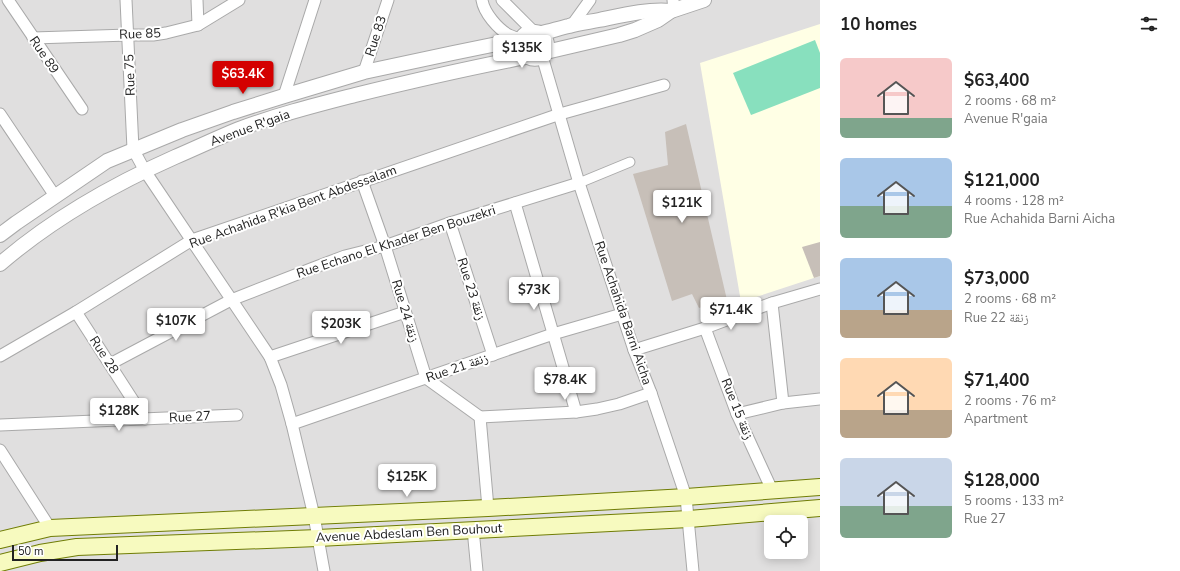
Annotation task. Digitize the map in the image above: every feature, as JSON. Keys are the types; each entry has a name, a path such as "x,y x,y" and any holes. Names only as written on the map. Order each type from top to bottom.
{"main road":[{"name":"Avenue Abdeslam Ben Bouhout","path":"0,540 50,528 488,508 686,497 820,487"},
{"name":"Avenue Abdeslam Ben Bouhout","path":"0,563 77,547 318,538 689,519 820,508"}],"street":[{"name":"Rue 89","path":"8,0 82,110"},
{"name":"Rue 75","path":"126,0 129,35 133,149"},
{"path":"197,0 198,25"},
{"name":"Rue 85","path":"33,38 153,35 166,33 198,25 239,0"},
{"path":"284,96 315,0"},
{"name":"Rue 83","path":"364,72 388,0"},
{"path":"482,0 486,11 510,36 529,36 545,36 548,47 544,54 537,59 526,57 522,53 520,47 529,36"},
{"path":"572,25 590,0"},
{"name":"Avenue R'gaia","path":"0,235 107,161 133,149 233,112 364,72 497,44 572,25 637,12 660,10 704,0"},
{"path":"506,1 529,36"},
{"name":"Avenue R'gaia","path":"544,54 635,30 658,20 673,7"},
{"name":"Rue Achahida Barni Aicha","path":"544,54 579,183 634,350 651,393 686,497 693,571"},
{"name":"Avenue R'gaia","path":"0,264 16,250 62,217 107,190 145,171 239,129 310,106 431,76 526,57"},
{"name":"Rue Achahida R'kia Bent Abdessalam","path":"0,356 76,312 192,240 560,114 664,86"},
{"path":"0,114 3,126 55,196"},
{"path":"133,149 145,171 270,357 281,385 292,424 314,516 324,571"},
{"path":"579,183 630,162"},
{"name":"Rue 24 زنقة","path":"362,181 385,246 426,378"},
{"name":"Rue Echano El Khader Ben Bouzekri","path":"110,364 232,300 345,256 385,246 450,223 579,183"},
{"path":"515,203 576,412"},
{"name":"Rue 23 زنقة","path":"450,223 492,355"},
{"path":"634,350 706,328 772,304 820,289"},
{"path":"772,304 783,403"},
{"name":"Rue 28","path":"76,312 145,419"},
{"path":"270,357 405,312"},
{"name":"Rue 21 زنقة","path":"292,424 553,334 622,314"},
{"name":"Rue 15 زنقة","path":"706,328 737,414 772,490"},
{"path":"426,378 480,416 576,412 619,404 651,393"},
{"path":"737,414 783,403 820,399"},
{"name":"Rue 27","path":"0,425 237,415"},
{"path":"480,416 488,508"},
{"path":"0,450 50,528"},
{"path":"473,529 477,571"}],"shaded area":[{"path":"0,0 820,0 820,571 0,571"},
{"path":"820,24 820,276 741,302 700,63"}],"green space":[{"path":"815,40 820,53 820,88 751,115 733,73"}],"building":[{"path":"686,124 727,300 699,308 692,294 672,301 633,174 668,165 665,132"},
{"path":"820,242 820,276 814,278 802,247"}]}
